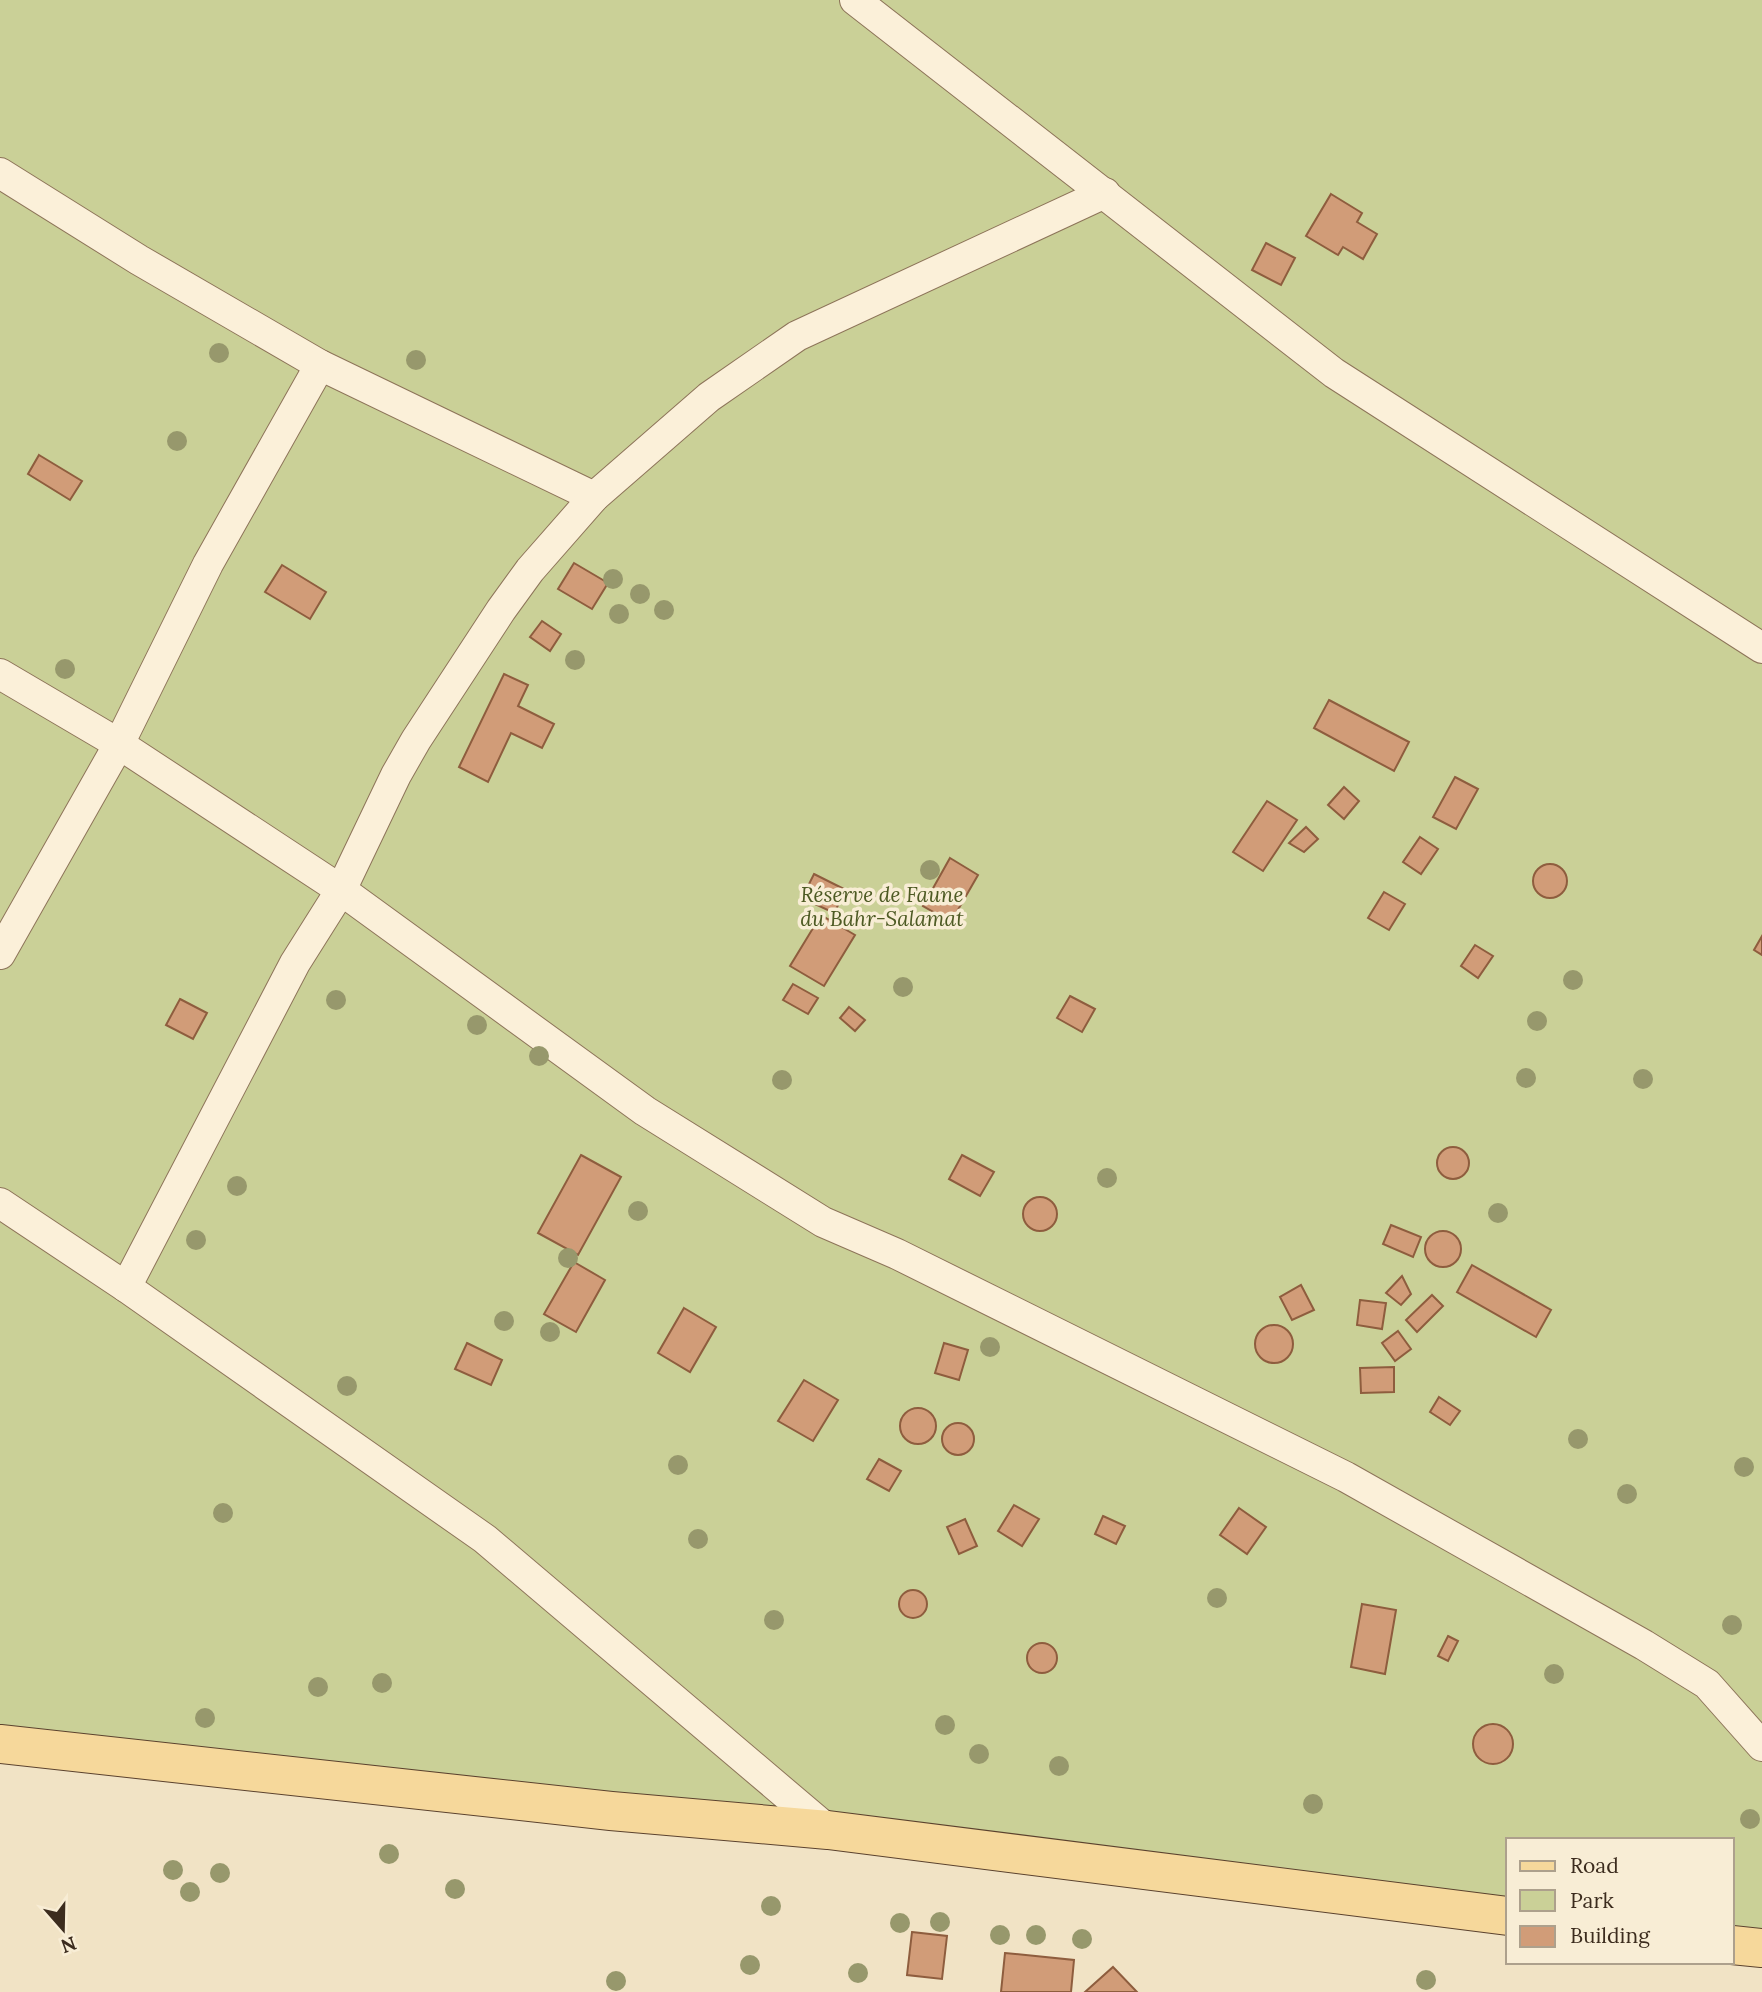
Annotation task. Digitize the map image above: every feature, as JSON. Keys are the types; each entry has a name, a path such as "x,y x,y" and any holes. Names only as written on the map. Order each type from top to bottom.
{"main road":[{"path":"0,1744 598,1809 828,1830 1506,1916"},
{"path":"1734,1945 1762,1948"}],"street":[{"path":"855,0 1334,373 1762,648"},
{"path":"0,173 151,267 320,365 594,497"},
{"path":"126,1287 295,963 341,890 396,775 416,740 530,570 594,497 709,397 797,336 1105,193"},
{"path":"0,954 119,744 208,564 320,365"},
{"path":"0,674 119,744 341,890 645,1111 823,1222 910,1260 1346,1477 1644,1645 1707,1684 1762,1746"},
{"path":"0,1203 126,1287 485,1539 828,1830"}],"green space":[{"name":"Réserve de Faune du Bahr-Salamat","path":"0,0 1762,0 1762,1948 1734,1945 1734,1838 1506,1838 1506,1916 0,1744"}],"building":[{"path":"1331,194 1362,213 1357,222 1377,234 1363,259 1343,247 1338,255 1306,236"},
{"path":"1266,243 1295,258 1281,285 1252,270"},
{"path":"39,455 82,481 70,500 28,474"},
{"path":"574,563 608,583 592,609 558,589"},
{"path":"282,565 326,592 310,619 265,592"},
{"path":"542,621 561,634 550,651 530,637"},
{"path":"504,674 528,685 518,706 554,724 542,748 511,733 488,782 459,767"},
{"path":"1329,700 1409,742 1394,771 1314,728"},
{"path":"1455,777 1478,789 1456,829 1433,817"},
{"path":"1344,787 1359,801 1344,819 1328,805"},
{"path":"1267,801 1297,820 1263,871 1233,852"},
{"path":"1306,827 1318,839 1304,852 1289,843"},
{"path":"1420,837 1438,849 1421,874 1403,862"},
{"path":"950,858 978,875 951,922 923,906"},
{"path":"1550,864 1562,869 1567,881 1562,893 1550,898 1538,893 1533,881 1538,869"},
{"path":"814,874 846,890 834,913 802,898"},
{"path":"1384,892 1405,904 1389,930 1368,918"},
{"path":"821,915 855,935 824,986 790,966"},
{"path":"1762,936 1762,955 1754,950"},
{"path":"1475,945 1493,956 1478,978 1461,966"},
{"path":"793,984 818,998 808,1014 783,1000"},
{"path":"1070,996 1095,1009 1082,1032 1057,1018"},
{"path":"180,999 207,1013 193,1039 166,1025"},
{"path":"849,1007 865,1020 855,1031 840,1018"},
{"path":"1453,1147 1464,1152 1469,1163 1464,1174 1453,1179 1442,1174 1437,1163 1442,1152"},
{"path":"581,1155 621,1177 578,1255 538,1233"},
{"path":"962,1155 994,1172 980,1196 949,1179"},
{"path":"1040,1197 1052,1202 1057,1214 1052,1226 1040,1231 1028,1226 1023,1214 1028,1202"},
{"path":"1391,1225 1421,1237 1413,1257 1383,1244"},
{"path":"1443,1231 1456,1236 1461,1249 1456,1262 1443,1267 1430,1262 1425,1249 1430,1236"},
{"path":"574,1262 605,1280 576,1332 544,1314"},
{"path":"1472,1265 1551,1310 1536,1337 1457,1292"},
{"path":"1402,1276 1411,1294 1401,1305 1386,1293"},
{"path":"1301,1285 1314,1310 1292,1320 1280,1297"},
{"path":"1432,1295 1443,1306 1417,1332 1406,1320"},
{"path":"1360,1300 1386,1303 1382,1329 1357,1325"},
{"path":"684,1308 716,1327 690,1372 658,1353"},
{"path":"1274,1325 1287,1331 1293,1344 1287,1357 1274,1363 1261,1357 1255,1344 1261,1331"},
{"path":"1398,1331 1411,1349 1395,1361 1382,1343"},
{"path":"467,1343 502,1360 491,1385 455,1369"},
{"path":"944,1343 968,1350 959,1380 935,1373"},
{"path":"1394,1367 1394,1392 1361,1393 1360,1368"},
{"path":"804,1380 838,1400 813,1441 778,1421"},
{"path":"1439,1397 1460,1411 1450,1425 1430,1412"},
{"path":"918,1408 931,1413 936,1426 931,1439 918,1444 905,1439 900,1426 905,1413"},
{"path":"958,1423 969,1428 974,1439 969,1450 958,1455 947,1450 942,1439 947,1428"},
{"path":"879,1459 901,1471 889,1491 867,1479"},
{"path":"1014,1505 1039,1519 1022,1546 998,1531"},
{"path":"1239,1508 1266,1527 1247,1554 1220,1535"},
{"path":"1103,1516 1125,1526 1116,1544 1095,1534"},
{"path":"965,1519 977,1546 959,1554 947,1527"},
{"path":"913,1590 923,1594 927,1604 923,1614 913,1618 903,1614 899,1604 903,1594"},
{"path":"1362,1604 1396,1610 1385,1674 1351,1667"},
{"path":"1448,1636 1458,1641 1448,1661 1438,1656"},
{"path":"1042,1643 1053,1647 1057,1658 1053,1669 1042,1673 1031,1669 1027,1658 1031,1647"},
{"path":"1493,1724 1507,1730 1513,1744 1507,1758 1493,1764 1479,1758 1473,1744 1479,1730"},
{"path":"912,1932 947,1936 942,1979 907,1975"},
{"path":"1005,1953 1074,1960 1071,1992 1001,1992"},
{"path":"1113,1967 1137,1992 1085,1992"}]}
